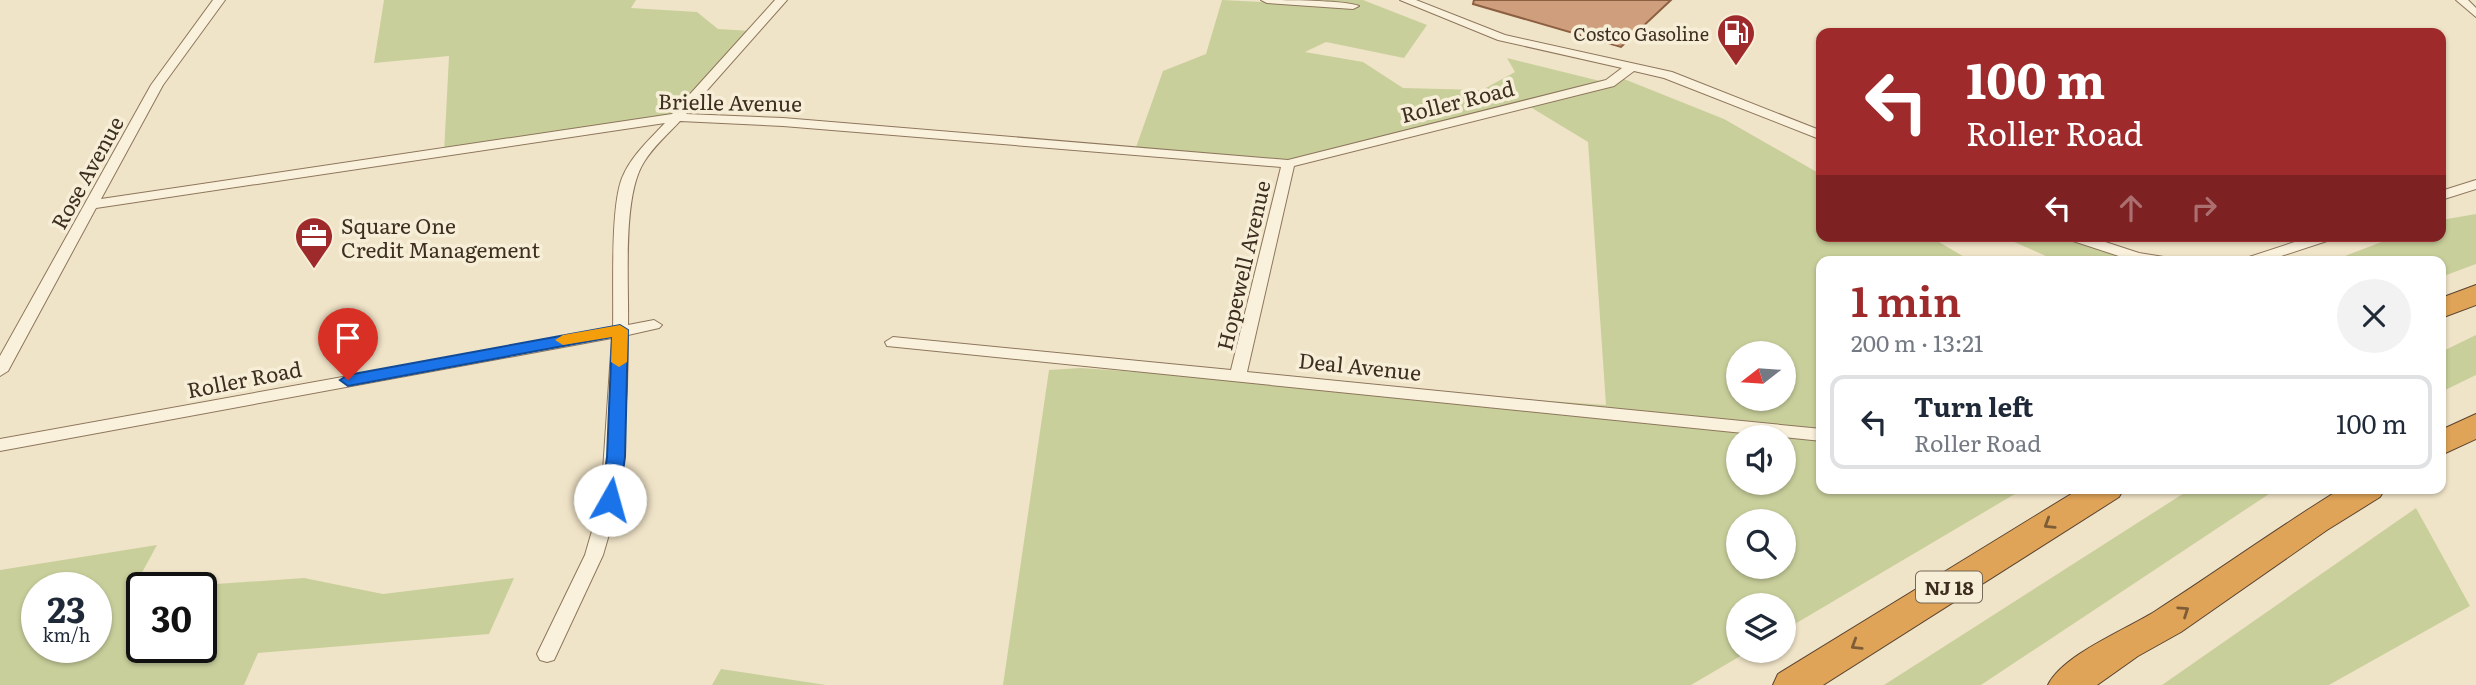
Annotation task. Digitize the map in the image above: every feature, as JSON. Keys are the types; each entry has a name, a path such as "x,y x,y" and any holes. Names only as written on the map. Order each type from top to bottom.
{"highway":[{"path":"2446,307 2476,294"},
{"path":"2446,441 2476,425"},
{"name":"NJ 18","path":"1792,685 2097,494"},
{"path":"2067,685 2124,645 2168,622 2358,494"}],"street":[{"name":"Rose Avenue","path":"0,371 157,85 219,0"},
{"path":"547,654 594,555 610,500 616,457 624,216 628,180 638,160 780,0"},
{"path":"1267,0 1353,6"},
{"path":"1406,0 1502,38 1668,75 1816,134"},
{"path":"2462,0 2476,14"},
{"name":"Roller Road","path":"1288,164 1610,83 1632,67"},
{"name":"Brielle Avenue","path":"92,205 676,117 797,123 1288,164"},
{"name":"Hopewell Avenue","path":"1238,375 1288,164"},
{"path":"2446,193 2476,184"},
{"path":"2091,242 2134,256"},
{"path":"2266,256 2310,242"},
{"name":"Roller Road","path":"0,445 654,325"},
{"name":"Deal Avenue","path":"893,342 1816,434"}],"green space":[{"path":"384,0 636,0 631,8 697,12 718,29 751,31 679,113 444,153 449,56 374,63"},
{"path":"1222,0 1324,5 1325,0 1363,0 1427,25 1404,58 1326,42 1305,52 1363,62 1403,88 1482,90 1515,72 1507,58 1604,82 1624,79 1724,119 1816,172 1816,242 1939,242 1963,256 1816,256 1816,494 2015,494 1796,623 1796,593 1726,593 1726,663 1729,663 1691,685 1003,685 1049,370 1081,368 1606,405 1588,142 1527,105 1300,160 1135,150 1163,71 1206,54"},
{"path":"2476,214 2476,264 2446,275 2446,256 2345,256 2381,242 2446,242 2446,219"},
{"path":"2014,242 2092,242 2133,256 2046,256"},
{"path":"2476,335 2476,375 2446,390 2446,350"},
{"path":"2183,494 2269,494 1981,685 1884,685"},
{"path":"2416,508 2470,606 2329,685 2162,685"},
{"path":"157,545 142,572 126,572 126,663 217,663 217,584 304,578 383,594 514,578 489,634 258,653 244,685 0,685 0,570"},
{"path":"721,669 826,685 712,685"}],"building":[{"path":"1474,0 1671,0 1621,47 1473,4"}],"slow traffic":[{"path":"563,340 620,330 619,362"}],"place":[{"name":"Costco Gasoline","path":"1736,67"},
{"name":"Square One Credit Management","path":"314,270"}],"route":[{"path":"348,380 620,330 616,457 610,500"}]}
